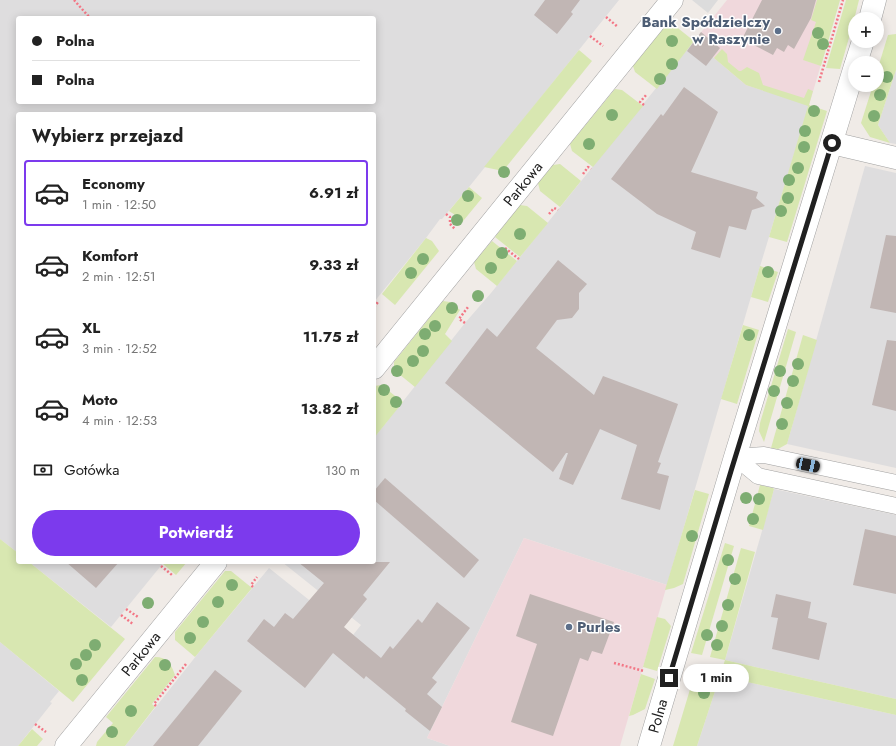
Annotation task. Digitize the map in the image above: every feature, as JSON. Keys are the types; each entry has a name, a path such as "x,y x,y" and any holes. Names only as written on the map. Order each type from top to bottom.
{"street":[{"name":"Parkowa","path":"376,366 672,0"},
{"path":"872,12 875,0"},
{"name":"Polna","path":"650,746 735,457 848,89"},
{"path":"832,143 896,158"},
{"name":"Parkowa","path":"66,746 214,564"}],"lane":[{"path":"735,457 764,456 896,483"},
{"path":"735,457 758,476 896,506"}],"path":[{"path":"74,0 88,16"},
{"path":"819,82 821,70 843,0"},
{"path":"606,17 623,31"},
{"path":"590,36 608,50"},
{"path":"644,105 640,102 647,94"},
{"path":"583,174 588,167 590,169"},
{"path":"549,214 554,208 558,210"},
{"path":"446,214 450,217 450,224 460,233"},
{"path":"465,323 459,319 468,307"},
{"path":"161,566 173,576"},
{"path":"253,586 251,585 257,577"},
{"path":"126,609 139,618"},
{"path":"121,615 133,624"},
{"path":"614,663 642,671"},
{"path":"156,706 154,704 186,664"}],"shaded area":[{"path":"0,0 619,0 469,187 442,219 440,219 376,300 376,112 16,112 16,551 0,539"},
{"path":"692,0 718,0 708,13"},
{"path":"727,0 840,0 809,105 746,85 694,41"},
{"path":"694,41 746,85 809,105 755,283 667,585 524,538 427,738 450,746 125,746 200,651 269,568 353,635 361,625 285,564 376,564 376,435 465,323 491,293"},
{"path":"896,70 896,144 890,143 878,125"},
{"path":"865,166 896,173 896,468 787,444"},
{"path":"774,489 896,515 896,699 725,660"},
{"path":"524,538 667,585 620,746 450,746 427,738"},
{"path":"32,564 162,564 111,627"},
{"path":"0,642 59,691 50,702 52,703 18,746 0,746"},
{"path":"720,676 896,715 896,746 697,746"}],"green space":[{"path":"817,0 840,0 821,66 803,60 816,22 811,20"},
{"path":"846,0 859,0 856,12 848,12 848,41 840,69 826,68"},
{"path":"669,21 694,41 657,89 635,72 633,66"},
{"path":"896,34 896,70 878,125 890,143 870,137 861,123 871,92 884,92 884,56 882,56 888,35"},
{"path":"722,49 727,54 728,62 739,71 747,67 759,73 763,85 804,98 808,89 813,91 809,105 827,111 787,242 769,237 808,106 746,85 714,58"},
{"path":"579,50 592,61 503,171 484,167"},
{"path":"615,89 622,90 643,106 593,167 572,151 570,144"},
{"path":"560,164 581,181 560,207 540,191 538,183 553,165"},
{"path":"469,187 482,198 459,226 453,222 455,215 449,211"},
{"path":"520,205 527,206 548,223 520,257 495,237"},
{"path":"426,238 432,241 439,251 395,305 382,294"},
{"path":"492,241 517,261 497,286 476,269 474,262"},
{"path":"760,266 778,272 768,302 751,297"},
{"path":"443,301 450,302 460,310 445,334 452,341 415,387 394,370 394,362"},
{"path":"743,325 759,330 737,404 721,399"},
{"path":"788,329 796,332 764,442 759,431 760,423"},
{"path":"803,335 817,340 787,444 778,449 771,448"},
{"path":"381,385 403,402 376,436 376,386"},
{"path":"760,485 774,489 763,530 749,526"},
{"path":"695,490 709,494 683,584 665,590"},
{"path":"0,539 16,551 16,564 31,564 125,639 73,702 0,642"},
{"path":"725,543 734,546 702,655 691,653"},
{"path":"741,548 755,552 725,660 710,657"},
{"path":"163,564 185,564 176,575"},
{"path":"225,571 231,571 252,588 195,657 175,640 175,632"},
{"path":"657,617 665,619 671,626 657,671 643,667"},
{"path":"155,657 166,660 175,675 152,704 155,707 125,746 96,746 97,742 113,723 106,717"},
{"path":"725,660 896,699 896,715 720,676 697,746 673,746 694,676 706,670 720,675"},
{"path":"641,674 655,679 645,709 629,716"},
{"path":"32,729 43,739 37,746 18,746"}],"building":[{"path":"545,0 580,0 571,12 573,14 557,34 534,15"},
{"name":"Bank Spółdzielczy w Raszynie","path":"762,0 816,0 811,18 794,49 788,45 784,52 777,48 773,55 742,39"},
{"path":"701,32 720,48 706,66 687,51"},
{"path":"684,87 718,112 691,172 758,192 756,198 765,206 752,210 746,230 729,226 720,258 691,249 696,232 657,214 611,179 661,114 663,116"},
{"path":"886,235 896,236 896,313 870,308"},
{"path":"558,260 587,284 579,293 579,309 572,318 557,320 536,348 594,395 603,376 678,404 658,462 661,463 657,473 669,476 660,510 621,499 637,445 600,429 573,485 559,479 568,453 566,453 553,472 445,383 487,328 497,337"},
{"path":"887,340 896,341 896,411 872,405"},
{"path":"385,478 479,560 464,578 376,502 376,489"},
{"path":"865,529 896,536 896,594 853,585"},
{"path":"376,562 390,562 363,595 367,599 344,627 381,658 390,646 393,649 418,619 422,623 437,602 470,628 432,678 437,682 427,694 442,707 430,731 366,676 364,679 333,653 305,688 247,641 264,619 274,627 285,613 293,619 324,583 300,564 376,564"},
{"path":"68,564 117,564 96,588"},
{"path":"530,594 614,622 602,654 592,651 588,661 580,658 553,736 511,722 537,644 516,636"},
{"path":"776,594 811,602 808,618 827,623 819,660 772,649 778,618 771,617"},
{"path":"215,670 242,691 198,746 153,746"}],"place":[{"name":"Bank Spółdzielczy w Raszynie","path":"778,31"},
{"name":"Purles","path":"569,627"}],"route":[{"path":"669,678 832,143"}]}
